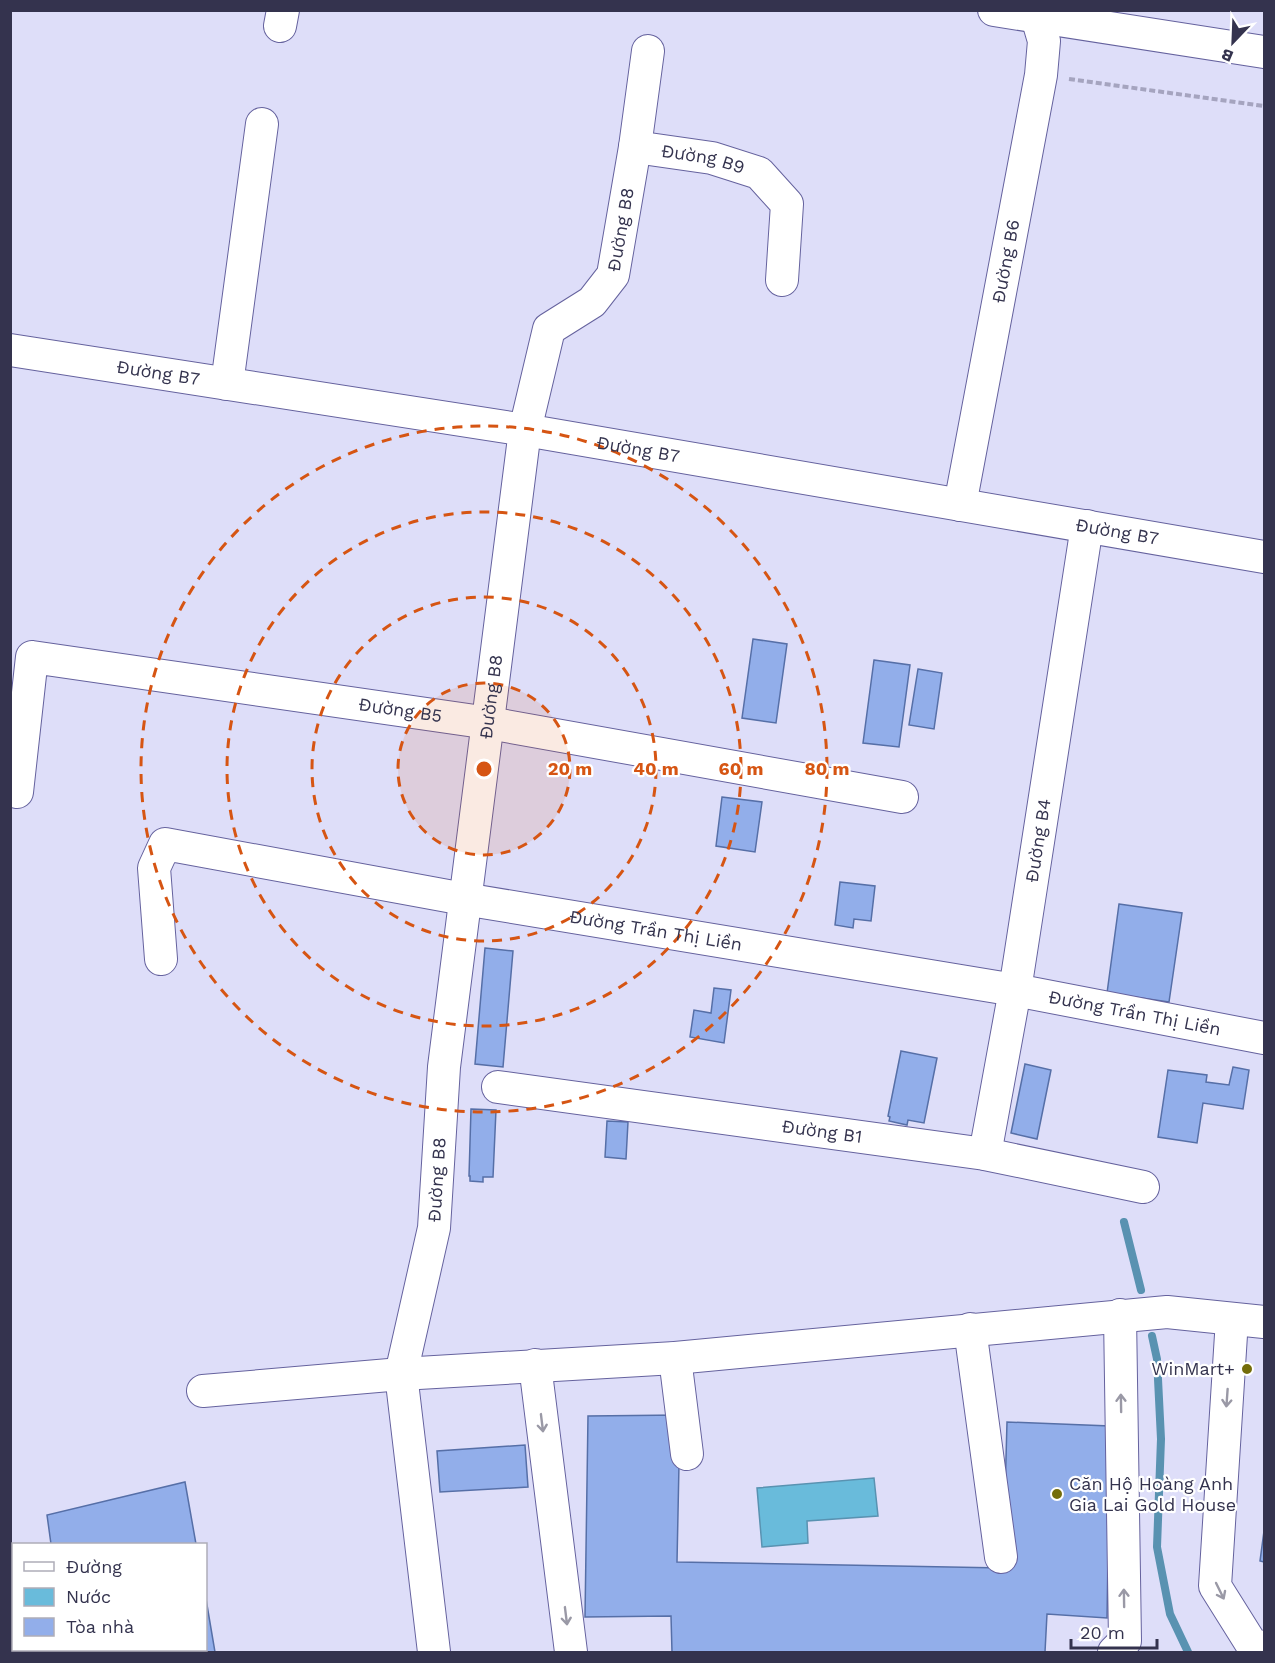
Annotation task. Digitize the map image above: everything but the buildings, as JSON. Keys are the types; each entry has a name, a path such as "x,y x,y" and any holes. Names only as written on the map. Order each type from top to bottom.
{"street":[{"path":"994,10 1037,14 1264,52"},
{"name":"Đường B6","path":"960,506 1041,75 1044,41 1037,14"},
{"name":"Đường B8","path":"434,1653 401,1374 435,1228 444,1067 525,430 549,329 592,302 613,275 635,147 648,51"},
{"path":"227,384 261,124"},
{"name":"Đường B9","path":"635,147 712,158 759,173 787,204 782,280"},
{"name":"Đường B7","path":"10,350 525,430 1264,557"},
{"name":"Đường B4","path":"985,1154 1015,990 1087,526"},
{"name":"Đường B5","path":"17,792 32,657 489,723 902,797"},
{"name":"Đường Trần Thị Liền","path":"161,959 154,868 165,844 464,899 1015,990 1264,1038"},
{"name":"Đường B1","path":"498,1087 985,1154 1143,1187"},
{"path":"202,1391 401,1374 675,1358 1120,1315 1167,1312 1264,1322"},
{"path":"1114,1653 1125,1641 1120,1315"},
{"path":"1232,1319 1215,1586 1252,1645 1264,1647"},
{"path":"970,1329 1002,1557"},
{"path":"675,1358 687,1454"},
{"path":"535,1365 571,1653"}],"path":[{"path":"1041,75 1264,106"}],"water":[{"path":"874,1478 878,1516 807,1521 808,1543 762,1547 757,1488"}],"waterway":[{"path":"1124,1222 1141,1290"},
{"path":"1152,1336 1157,1359 1161,1439 1157,1547 1170,1614 1188,1652"}],"place":[{"name":"WinMart+","path":"1247,1369"},
{"name":"Căn Hộ Hoàng Anh Gia Lai Gold House","path":"1057,1494"}]}
